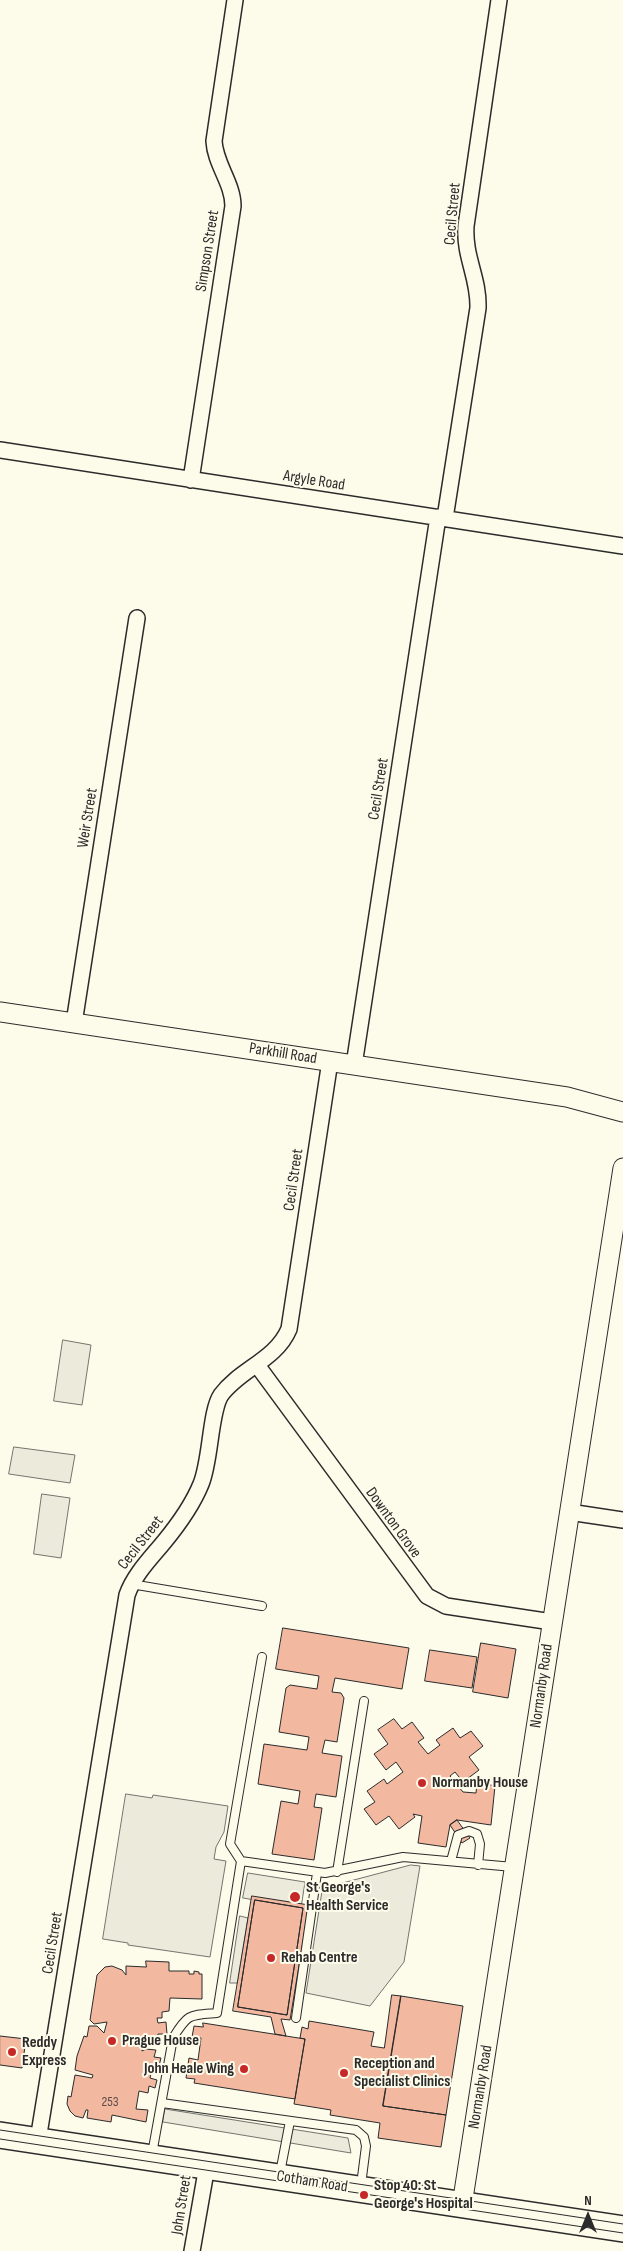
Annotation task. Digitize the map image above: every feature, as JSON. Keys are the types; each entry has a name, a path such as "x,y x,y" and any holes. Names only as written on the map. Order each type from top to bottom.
{"main road":[{"name":"Cotham Road","path":"0,2135 623,2229"}],"street":[{"name":"Simpson Street","path":"192,480 233,206 232,193 214,141 235,0"},
{"name":"Cecil Street","path":"354,1065 441,518 478,308 477,288 467,256 466,232 499,0"},
{"name":"Argyle Road","path":"0,450 623,546"},
{"name":"Weir Street","path":"74,1023 137,618"},
{"name":"Parkhill Road","path":"0,1012 567,1096 623,1098"},
{"name":"Cecil Street","path":"38,2140 125,1607 131,1584 183,1518 196,1494 207,1468 216,1409 221,1396 286,1338 292,1318 330,1061"},
{"name":"Parkhill Road","path":"567,1096 623,1112"},
{"name":"Normanby Road","path":"462,2205 516,1867 623,1168"},
{"name":"Downton Grove","path":"257,1365 427,1596 446,1606 552,1622"},
{"path":"569,1512 623,1520"},
{"name":"John Street","path":"192,2251 207,2166"}],"lane":[{"path":"131,1584 262,1606"},
{"path":"152,2158 173,2038 182,2022 192,2015 217,2013 242,1861 230,1844 262,1657"},
{"path":"337,1872 364,1701"},
{"path":"451,1861 458,1835 469,1831 477,1834 479,1838 478,1866"},
{"path":"242,1861 317,1873 337,1872 403,1857 451,1861 478,1866 516,1867"},
{"path":"296,2018 317,1873"},
{"path":"162,2103 349,2129 361,2134 366,2146 360,2189"},
{"path":"280,2177 290,2121"}],"shaded area":[{"path":"63,1340 91,1345 82,1405 54,1401"},
{"path":"14,1447 75,1455 70,1483 9,1474"},
{"path":"42,1494 70,1498 61,1558 34,1554"},
{"path":"126,1794 152,1798 153,1795 228,1806 224,1832 216,1847 214,1859 226,1861 210,1957 128,1945 128,1943 103,1939"},
{"path":"411,1865 420,1866 404,1962 370,2006 306,1993 322,1891 328,1887"},
{"path":"248,1873 305,1882 301,1908 243,1898"},
{"path":"240,1916 248,1918 238,1983 230,1983"},
{"path":"165,2109 348,2138 351,2153 163,2122"}],"building":[{"path":"283,1628 409,1648 402,1689 335,1678 332,1692 341,1693 344,1698 337,1742 325,1740 322,1753 342,1756 336,1797 316,1794 314,1807 322,1808 314,1860 272,1854 281,1801 298,1804 300,1791 258,1784 264,1744 307,1750 309,1737 279,1732 286,1688 290,1685 317,1689 319,1676 276,1669"},
{"path":"481,1643 516,1649 508,1698 473,1692"},
{"path":"430,1650 477,1657 472,1688 425,1681"},
{"name":"Normanby House","path":"394,1719 402,1729 412,1722 424,1738 418,1742 428,1754 440,1745 436,1740 453,1728 460,1738 471,1731 483,1746 469,1757 479,1770 463,1782 455,1772 450,1776 463,1792 476,1793 477,1782 495,1786 491,1825 457,1820 450,1825 446,1847 418,1843 422,1816 413,1814 415,1817 399,1829 389,1816 376,1825 364,1809 375,1802 367,1791 384,1779 387,1784 403,1772 396,1762 386,1770 374,1754 388,1744 378,1730"},
{"path":"457,1820 470,1838 462,1843 450,1825"},
{"path":"252,1896 309,1905 290,2020 281,2019 286,2036 275,2034 271,2017 233,2011","holes":["255,1900 303,1908 287,2015 238,2007"]},
{"name":"Rehab Centre","path":"255,1900 303,1908 287,2015 238,2007"},
{"name":"Prague House","path":"146,1961 169,1962 169,1971 189,1971 189,1974 194,1974 194,1971 202,1974 202,1999 170,1998 169,2011 162,2012 162,2018 157,2018 158,2023 166,2022 167,2034 158,2034 157,2043 143,2040 142,2051 146,2049 156,2050 154,2057 161,2058 159,2066 153,2065 150,2078 157,2080 155,2088 149,2086 148,2093 139,2091 136,2109 148,2110 146,2122 112,2115 111,2122 87,2118 88,2110 86,2110 83,2118 75,2116 67,2104 68,2096 71,2097 75,2075 92,2078 93,2075 75,2070 77,2056 84,2036 87,2037 89,2026 97,2026 104,2033 107,2022 94,2024 90,2020 97,1975 105,1967 112,1966 122,1970 126,1975 126,1966 146,1967"},
{"name":"Reception and Specialist Clinics","path":"392,1995 401,1996 383,2106 446,2115 441,2147 378,2138 380,2123 330,2115 331,2110 294,2104 305,2039 300,2038 302,2027 308,2029 309,2021 374,2032 371,2046 384,2048"},
{"path":"401,1996 463,2006 446,2115 383,2106"},
{"name":"John Heale Wing","path":"203,2023 305,2039 295,2099 194,2083 195,2079 186,2078 189,2058 198,2060 201,2038 192,2037 194,2026 203,2027"},
{"name":"Reddy Express","path":"0,2036 26,2039 22,2068 0,2065"}],"tram line":[{"path":"0,2130 623,2224"},
{"path":"0,2139 623,2233"}],"place":[{"name":"Normanby House","path":"422,1783"},
{"name":"St George's Health Service","path":"295,1897"},
{"name":"Rehab Centre","path":"271,1958"},
{"name":"Prague House","path":"112,2041"},
{"name":"Reddy Express","path":"12,2052"},
{"name":"John Heale Wing","path":"244,2069"},
{"name":"Reception and Specialist Clinics","path":"344,2073"},
{"name":"Stop 40: St George's Hospital","path":"364,2195"}]}
